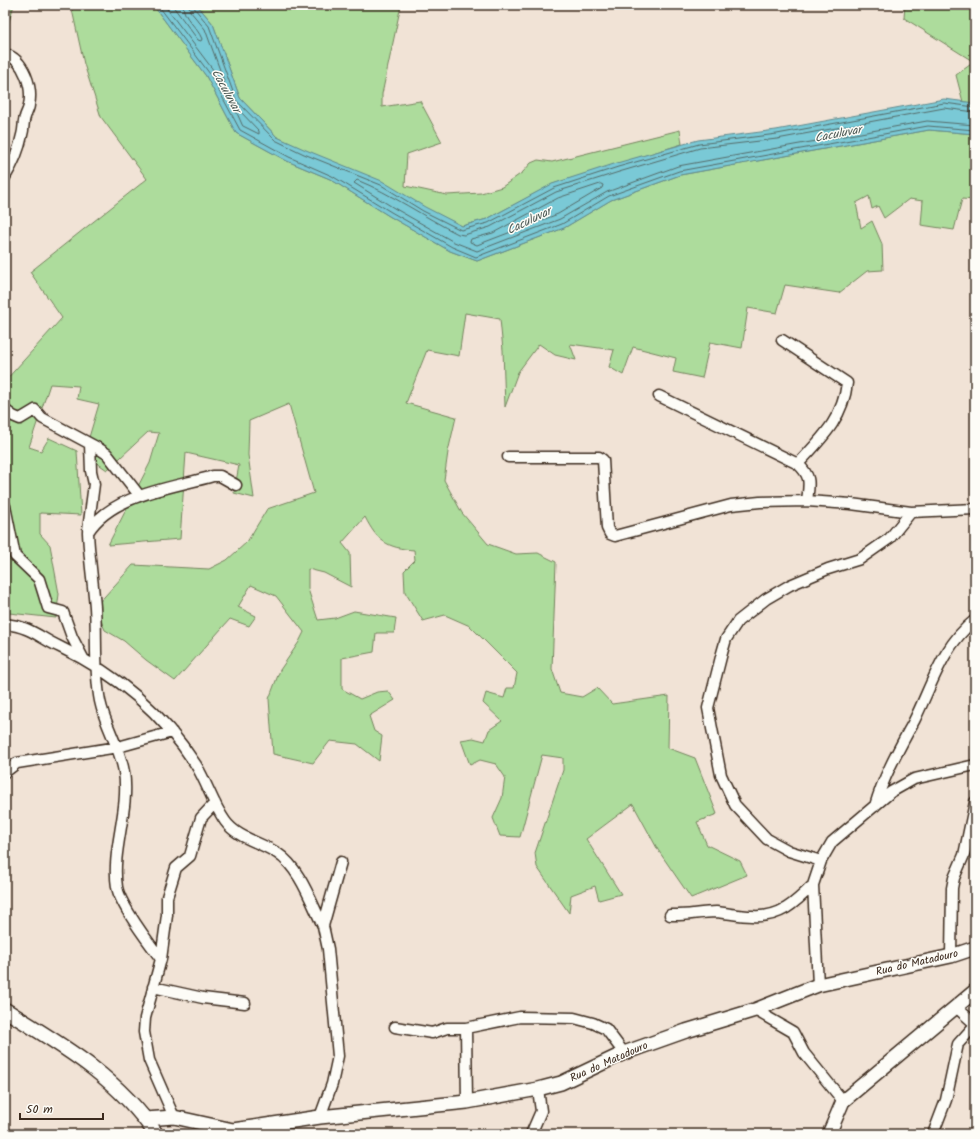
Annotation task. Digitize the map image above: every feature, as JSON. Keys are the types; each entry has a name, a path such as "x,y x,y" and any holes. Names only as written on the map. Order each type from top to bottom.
{"main road":[{"path":"5,1010 80,1058 119,1088 156,1134"}],"street":[{"path":"5,54 17,60 21,64 30,93 30,104 25,115 22,135 16,157 5,177"},
{"path":"782,340 847,383 845,399 832,425 798,464"},
{"path":"659,396 798,464 806,472 809,479 807,501"},
{"path":"5,410 20,419 35,410 42,418 107,454 139,495"},
{"path":"90,444 91,471 94,488 88,532 95,607 97,667 100,700 105,717 118,746 124,773 124,806 117,865 117,888 130,913 161,959"},
{"path":"508,457 599,457 604,460 607,528 610,534 615,536 731,505 807,501 851,504 911,512 975,509"},
{"path":"88,532 99,517 139,495 213,476 220,476 236,485"},
{"path":"5,506 8,538 17,560 39,579 48,608 63,612 72,637 83,658"},
{"path":"821,861 789,851 768,840 735,805 721,775 708,708 722,653 726,639 738,621 766,599 796,582 860,559 890,538 911,512"},
{"path":"875,806 888,768 914,720 935,672 950,647 975,620"},
{"path":"5,624 30,629 52,643 83,658 133,692 172,732 195,764 226,822 235,831 277,853 293,868 323,926 328,949 338,1056 332,1084 320,1116"},
{"path":"5,772 17,763 118,746 172,732"},
{"path":"818,985 813,885 821,861 832,842 891,792 914,779 975,765"},
{"path":"951,956 952,888 954,878 964,856 975,802"},
{"path":"174,1117 149,1060 144,1032 145,1018 161,959 167,915 167,898 176,868 190,856 201,818 215,803"},
{"path":"323,926 342,862"},
{"path":"670,915 688,916 718,912 754,917 774,913 794,905 813,885"},
{"name":"Rua do Matadouro","path":"230,1132 320,1116 467,1102 538,1089 561,1083 624,1053 686,1031 755,1010 818,985 951,956 975,948"},
{"path":"153,987 203,998 245,1003"},
{"path":"829,1134 843,1101 975,991"},
{"path":"933,1134 946,1100 958,1044 975,1024 956,1007"},
{"path":"755,1010 793,1032 804,1053 843,1101"},
{"path":"395,1027 432,1034 447,1028 466,1028 520,1017 574,1018 594,1023 606,1029 624,1053"},
{"path":"466,1028 467,1102"},
{"path":"532,1134 540,1112 538,1089"},
{"path":"145,1119 174,1117 230,1132"}],"green space":[{"path":"5,5 14,5 7,28 5,27"},
{"path":"71,5 153,5 206,76 236,133 287,161 330,179 389,216 450,251 477,261 564,228 611,200 680,175 929,130 975,134 975,200 962,199 954,230 921,225 923,201 909,199 884,218 878,206 872,209 869,196 856,203 861,228 872,221 882,244 883,270 867,271 839,293 785,285 777,313 748,308 742,348 710,342 702,378 673,372 676,358 633,347 623,375 609,367 614,350 570,344 576,360 555,355 539,344 518,372 505,407 503,350 500,319 465,313 459,356 427,350 406,403 456,417 448,452 444,480 462,513 488,544 516,554 538,553 556,562 552,669 560,693 582,697 597,688 612,704 669,696 668,748 695,758 717,814 697,822 707,845 740,861 747,875 691,898 658,850 633,804 586,839 621,894 599,900 595,886 571,895 569,913 537,867 535,853 563,770 563,758 542,755 520,837 500,836 493,818 502,798 505,777 496,764 480,760 470,765 461,740 473,738 485,741 489,730 502,721 483,703 486,693 504,698 507,688 514,688 517,673 470,626 445,615 423,621 405,592 404,571 415,560 414,550 397,547 384,542 374,532 365,517 342,543 350,553 351,587 324,573 308,569 308,589 318,620 335,618 354,611 396,618 394,633 376,633 374,652 342,658 342,689 360,699 377,692 388,691 395,700 369,716 374,731 382,736 379,761 357,744 330,741 313,763 273,754 269,699 280,670 304,632 276,596 251,585 238,607 256,616 249,626 230,619 175,681 146,660 124,641 105,630 95,607 133,565 209,569 227,560 247,542 267,509 314,493 289,404 249,421 248,455 254,498 234,493 239,465 186,453 180,539 108,545 150,463 159,433 148,432 107,470 84,454 99,404 77,399 79,386 50,384 29,447 41,451 49,438 77,451 81,515 40,513 40,534 50,545 59,594 56,618 9,613 5,574 5,381 62,318 30,272 147,179 101,117 84,64"},
{"path":"197,5 401,5 382,94 382,107 420,101 442,142 407,154 405,186 447,195 481,193 502,187 523,172 531,163 538,160 552,162 680,130 682,144 553,184 487,219 462,226 277,137 240,98 213,24"},
{"path":"905,5 975,5 975,103 963,102 956,75 974,62 904,18"}],"water":[{"name":"Caculuvar","path":"153,5 197,5 213,24 240,98 277,137 382,181 425,207 462,226 487,219 552,184 617,163 698,140 776,130 944,99 975,103 975,134 929,130 680,175 611,200 564,228 477,261 450,251 389,216 330,179 287,161 236,133 206,76"}]}
